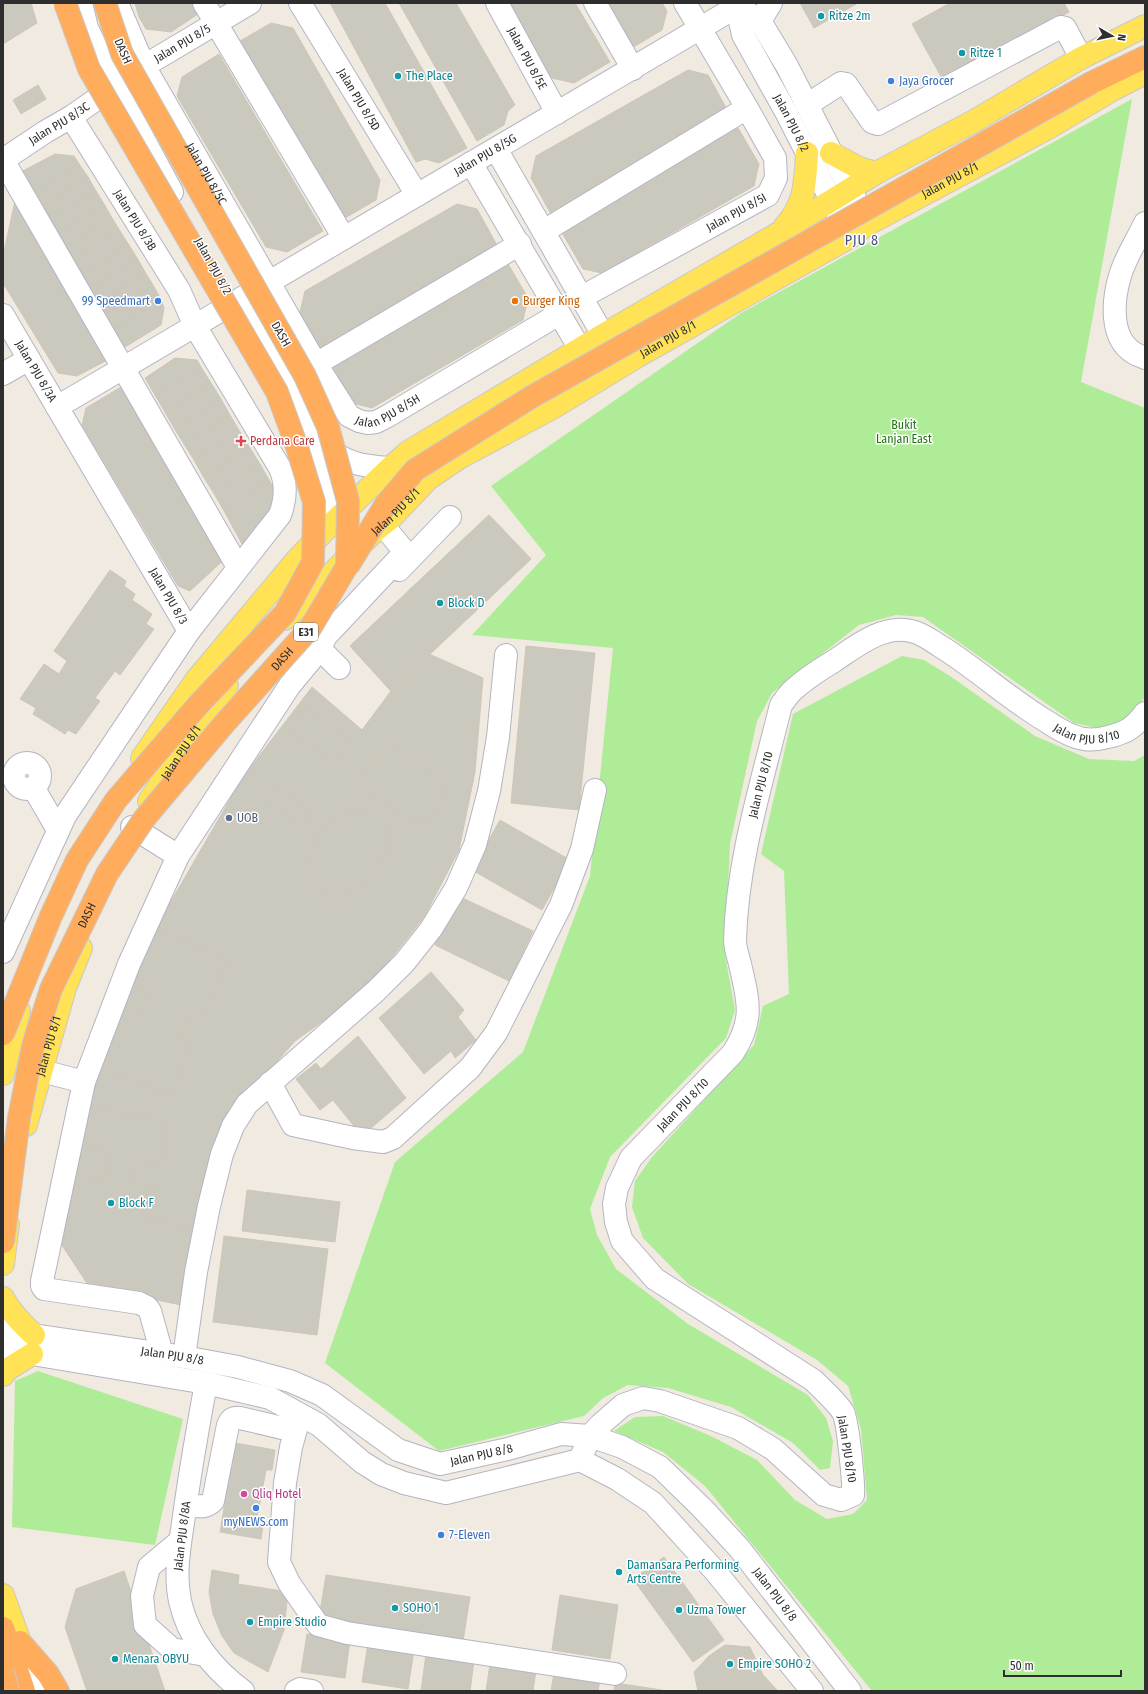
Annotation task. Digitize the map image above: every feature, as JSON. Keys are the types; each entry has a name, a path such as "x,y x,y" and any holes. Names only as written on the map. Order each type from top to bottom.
{"highway":[{"name":"E31","path":"3,1034 51,916 77,860 112,807 199,704 285,613 313,562 314,502 296,444 277,392 89,69 65,3"},
{"name":"DASH","path":"3,1242 19,1118 32,1046 51,989 107,874 144,819 224,724 311,627 348,566 348,501 328,427 305,376 122,54 105,3"},
{"path":"348,566 386,504 416,470 533,396 1091,83 1145,57"},
{"path":"3,1628 24,1691"},
{"path":"20,1642 48,1685"},
{"path":"3,1672 8,1691"}],"main road":[{"path":"3,1074 20,1009 72,875 135,768 196,680 296,562 322,533 390,468 408,452 603,335 779,233 832,201 850,188 974,121 1082,58 1145,26"},
{"name":"Jalan PJU 8/1","path":"3,1264 16,1163 65,988 121,844 215,701 291,613 387,521 428,479 459,458 554,407 638,356 850,238 868,224 1043,131 1112,90 1145,73"},
{"path":"779,233 791,220 802,201 805,185 807,153"},
{"path":"831,153 859,168 876,173"},
{"path":"3,1298 33,1345 3,1375"},
{"path":"3,1595 20,1642"},
{"path":"3,1683 8,1691"}],"street":[{"name":"Jalan PJU 8/2","path":"81,3 87,28 115,86 237,300 325,446 347,462 365,466 390,468"},
{"name":"Jalan PJU 8/5C","path":"117,3 144,66 270,281"},
{"path":"204,3 344,238"},
{"name":"Jalan PJU 8/5","path":"115,86 144,66 250,3"},
{"name":"Jalan PJU 8/5D","path":"300,3 417,195"},
{"name":"Jalan PJU 8/5E","path":"497,3 557,114"},
{"path":"595,3 633,69"},
{"name":"Jalan PJU 8/5I","path":"582,297 768,195 776,178 775,158 748,108 685,3"},
{"name":"Jalan PJU 8/2","path":"850,238 771,84 743,34 737,5 766,12 787,66 868,224"},
{"name":"Jalan PJU 8/5G","path":"237,300 700,30 737,5"},
{"path":"807,105 841,83 846,84 872,122 878,124 1061,27 1065,28 1082,58"},
{"name":"Jalan PJU 8/3C","path":"3,160 115,86"},
{"path":"544,231 748,108"},
{"name":"Jalan PJU 8/3B","path":"71,116 179,290 195,326"},
{"path":"496,149 603,335"},
{"path":"3,160 136,367 238,567"},
{"path":"471,163 520,244 580,349"},
{"path":"1145,223 1120,276 1115,301 1115,325 1120,338 1132,352 1145,358"},
{"path":"316,364 520,244"},
{"name":"Jalan PJU 8/5H","path":"270,281 316,364 349,416 359,421 376,422 559,314"},
{"name":"Jalan PJU 8/2","path":"237,300 322,473 327,488 327,504 322,533"},
{"path":"57,407 136,367 195,326 237,300"},
{"name":"Jalan PJU 8/3A","path":"3,315 9,338 29,359 57,407"},
{"name":"Jalan PJU 8/3","path":"57,407 189,631 280,515 285,496 284,477 280,468 195,326"},
{"path":"3,374 29,359"},
{"path":"320,650 334,642 417,551 450,518"},
{"path":"387,521 417,551"},
{"path":"162,1354 150,1311 139,1303 44,1289 42,1286 84,1082 129,964 178,856 290,685 320,650 326,636 405,552 387,521"},
{"name":"Jalan PJU 8/10","path":"580,1460 590,1436 600,1424 623,1405 643,1398 660,1401 738,1428 773,1449 824,1495 841,1500 853,1495 852,1471 843,1413 830,1397 813,1380 655,1279 622,1241 616,1222 614,1204 617,1188 631,1158 733,1053 742,1039 748,1018 748,999 735,942 739,891 750,831 781,705 791,692 809,677 860,643 890,631 909,630 922,634 952,653 1032,713 1076,737 1086,739 1102,738 1126,732 1139,721 1145,713"},
{"path":"3,952 64,816 189,631"},
{"path":"320,650 338,668"},
{"path":"184,1357 196,1272 209,1206 222,1154 234,1126 247,1104 376,991 404,963 431,929 456,888 475,845 489,791 498,737 506,655"},
{"path":"33,787 58,830"},
{"path":"270,1083 293,1125 353,1138 383,1142 393,1138 470,1068 496,1033 561,905 582,849 595,790"},
{"path":"132,827 178,856"},
{"path":"42,1071 84,1082"},
{"name":"Jalan PJU 8/8","path":"3,1331 33,1345 270,1398 298,1423 319,1425 362,1462 381,1474 404,1482 446,1493 580,1460"},
{"name":"Jalan PJU 8/8","path":"3,1351 33,1345 162,1354 238,1367 290,1381 322,1395 398,1450 440,1464 561,1434 590,1436 622,1447 660,1467 703,1509 739,1548 850,1691"},
{"name":"Jalan PJU 8/8A","path":"206,1383 180,1541 177,1568 180,1601 191,1630 205,1656 225,1677 243,1691"},
{"path":"186,1505 204,1507 209,1505 213,1500 230,1419 240,1418 298,1423 285,1483 279,1562 289,1583 318,1625 347,1633 615,1674"},
{"path":"580,1460 617,1479 653,1503 715,1571 803,1685"},
{"path":"180,1541 149,1568 142,1596 145,1625 172,1649 205,1656"},
{"path":"802,1629 806,1652 830,1691"},
{"path":"296,1691 300,1689 312,1691"}],"green space":[{"name":"Bukit Lanjan East","path":"1132,99 1081,382 1145,408 1145,696 1132,718 1102,729 1074,723 923,617 896,615 859,625 772,693 757,721 730,844 725,955 735,1010 726,1038 610,1157 590,1209 597,1235 616,1269 688,1324 808,1395 826,1418 833,1441 830,1468 820,1470 793,1443 731,1407 668,1388 628,1385 603,1398 584,1416 439,1451 325,1363 395,1162 523,1052 590,876 613,648 472,635 546,555 491,486 741,313"},
{"path":"902,656 924,660 950,676 1035,736 1089,759 1134,761 1145,755 1145,1691 872,1691 705,1486 663,1452 614,1431 635,1417 663,1416 711,1436 757,1460 795,1500 827,1519 853,1514 867,1500 861,1429 848,1386 817,1360 688,1284 643,1238 632,1207 635,1181 652,1157 754,1045 763,1006 789,994 784,871 761,854 793,714"},
{"path":"38,1371 183,1419 155,1545 12,1527 15,1381"}],"building":[{"path":"3,3 31,3 37,23 3,44"},
{"path":"135,3 196,3 201,12 171,32 146,29 139,17"},
{"name":"The Place","path":"330,3 385,3 467,148 439,163 425,159 416,162"},
{"name":"The Place","path":"399,3 456,3 515,105 508,111 504,125 477,141"},
{"path":"508,3 575,3 610,62 574,83 552,78"},
{"path":"596,3 662,3 667,11 662,30 625,52"},
{"name":"Ritze 2m","path":"800,3 858,3 814,28"},
{"name":"Ritze 1","path":"950,3 1064,3 1069,12 944,82 912,24"},
{"path":"271,23 293,28 380,180 376,200 338,222 235,44"},
{"path":"219,54 323,231 287,252 266,247 177,96 182,77"},
{"path":"688,70 708,75 729,113 551,214 531,178 536,156"},
{"path":"38,85 46,99 21,114 13,100"},
{"path":"738,128 759,164 754,186 602,273 583,269 561,231"},
{"path":"55,154 74,156 79,164 32,193 21,172"},
{"path":"79,164 88,177 41,206 32,193"},
{"path":"88,177 96,191 49,220 41,206"},
{"path":"96,191 104,204 57,234 49,220"},
{"path":"16,196 113,357 77,376 58,373 3,283 3,256"},
{"path":"104,204 112,218 65,247 57,234"},
{"path":"457,204 477,209 498,247 320,349 300,312 305,291"},
{"path":"112,218 120,231 73,260 65,247"},
{"path":"120,231 129,245 82,274 73,260"},
{"path":"129,245 137,258 90,288 82,274"},
{"path":"137,258 145,272 98,301 90,288"},
{"path":"507,262 528,298 523,320 372,408 352,403 330,365"},
{"path":"145,272 153,285 106,314 98,301"},
{"path":"153,285 161,299 114,328 106,314"},
{"path":"161,299 164,308 161,325 125,347 114,328"},
{"path":"175,358 197,360 201,367 155,395 145,378"},
{"path":"201,367 211,383 165,412 155,395"},
{"path":"211,383 221,399 174,428 165,412"},
{"path":"126,384 228,556 190,591 178,586 82,425 86,408"},
{"path":"221,399 230,415 184,444 174,428"},
{"path":"230,415 240,432 194,460 184,444"},
{"path":"240,432 250,448 203,476 194,460"},
{"path":"250,448 260,464 213,492 203,476"},
{"path":"260,464 269,480 223,509 213,492"},
{"path":"269,480 273,487 272,510 242,544 223,509"},
{"name":"Block D","path":"489,515 531,559 391,691 350,646"},
{"path":"489,515 531,559 429,654 483,678 475,772 459,850 424,917 365,991 295,1041 240,1104 182,1305 89,1286 62,1245 89,1106 99,1068 155,929 243,777 312,687 362,730 391,691 350,646"},
{"path":"110,570 126,581 124,586 135,594 132,600 152,614 146,624 154,629 120,675 115,671 95,698 100,701 76,734 68,730 65,734 33,714 36,708 20,699 44,664 59,674 67,661 54,651"},
{"path":"526,646 595,653 579,810 511,803"},
{"path":"306,709 351,740 335,763 291,732"},
{"path":"388,746 405,753 441,784 443,801 432,816 420,823 411,820 364,790 364,778 369,764"},
{"path":"272,785 313,811 304,826 263,800"},
{"path":"371,808 386,820 385,854 363,884 339,897 324,895 309,883 309,862 317,836 329,822 349,811"},
{"path":"500,820 570,860 542,910 472,870"},
{"path":"458,896 533,931 509,981 435,945"},
{"path":"155,929 228,959 205,1011 194,1007 180,1039 191,1044 171,1095 99,1068 121,1012 137,1019 149,991 133,984"},
{"path":"431,972 464,1010 458,1017 476,1040 455,1058 451,1051 424,1074 379,1018"},
{"path":"358,1036 406,1098 362,1136 333,1100 320,1110 296,1079 316,1063 321,1069"},
{"name":"Block F","path":"89,1106 168,1122 160,1163 137,1159 132,1183 156,1186 149,1220 197,1229 182,1305 89,1286 62,1245 76,1175 105,1179 109,1152 81,1146"},
{"path":"247,1190 340,1202 335,1242 242,1231"},
{"path":"224,1236 328,1249 317,1335 213,1322"},
{"name":"Qliq Hotel","path":"235,1443 275,1450 272,1470 266,1470 257,1518 264,1519 261,1539 220,1532"},
{"name":"Uzma Tower","path":"664,1557 724,1640 693,1662 633,1579"},
{"name":"Empire Studio","path":"212,1570 239,1575 238,1584 288,1592 284,1630 268,1672 234,1653 222,1636 213,1614 209,1592"},
{"name":"Menara OBYU","path":"124,1571 165,1691 87,1691 65,1627 76,1589"},
{"name":"SOHO 1","path":"326,1575 470,1597 463,1641 319,1618"},
{"path":"560,1595 618,1605 610,1659 552,1650"},
{"path":"307,1634 350,1640 345,1678 301,1672"},
{"path":"368,1643 414,1650 408,1689 362,1682"},
{"name":"Empire SOHO 2","path":"725,1645 750,1647 763,1675 778,1691 698,1691 694,1672 709,1656"},
{"path":"426,1654 474,1661 470,1691 421,1691"},
{"path":"490,1664 536,1670 533,1691 486,1691"},
{"path":"554,1673 600,1680 598,1691 551,1691"},
{"path":"615,1683 662,1690 662,1691 614,1691"}],"place":[{"name":"Ritze 2m","path":"821,16"},
{"name":"Ritze 1","path":"962,53"},
{"name":"The Place","path":"398,76"},
{"name":"Jaya Grocer","path":"891,81"},
{"name":"99 Speedmart","path":"158,301"},
{"name":"Burger King","path":"515,301"},
{"name":"Perdana Care","path":"241,441"},
{"name":"Block D","path":"440,603"},
{"name":"UOB","path":"229,818"},
{"name":"Block F","path":"111,1203"},
{"name":"Qliq Hotel","path":"244,1494"},
{"name":"myNEWS.com","path":"256,1508"},
{"name":"7-Eleven","path":"441,1535"},
{"name":"Damansara Performing Arts Centre","path":"619,1572"},
{"name":"SOHO 1","path":"395,1608"},
{"name":"Uzma Tower","path":"679,1610"},
{"name":"Empire Studio","path":"250,1622"},
{"name":"Menara OBYU","path":"115,1659"},
{"name":"Empire SOHO 2","path":"730,1664"}],"district":[{"name":"PJU 8","path":"862,240"}]}
